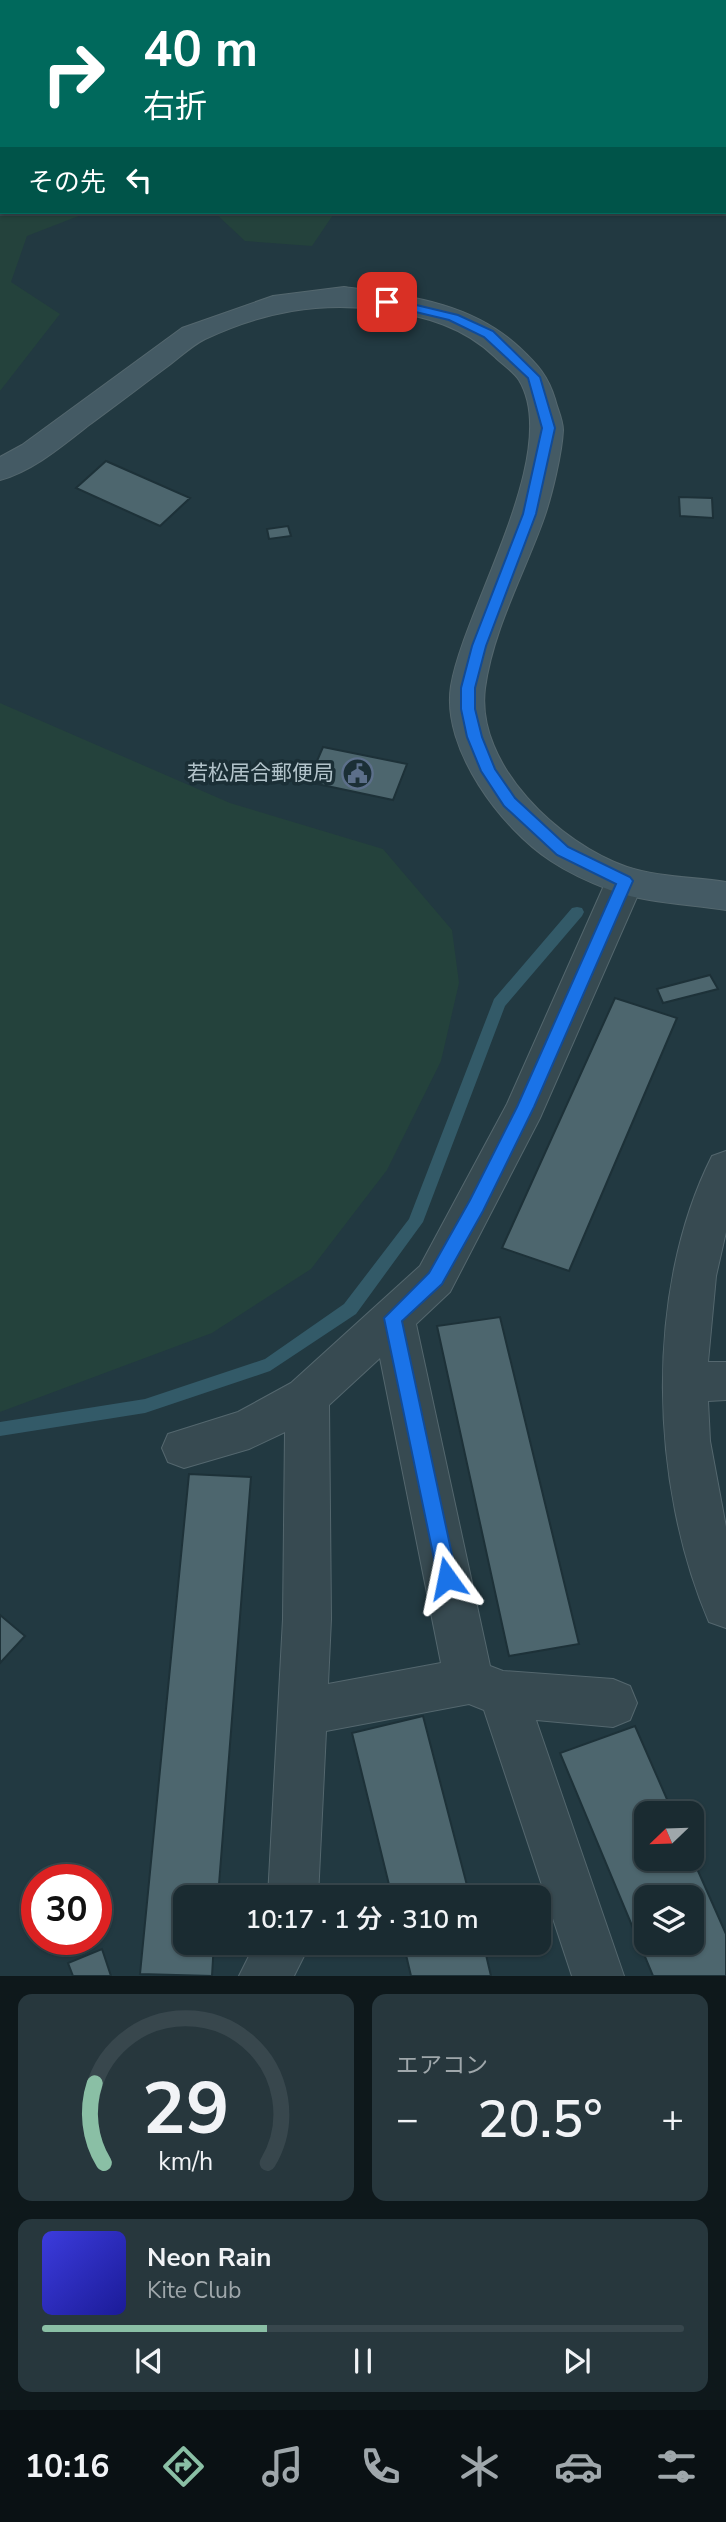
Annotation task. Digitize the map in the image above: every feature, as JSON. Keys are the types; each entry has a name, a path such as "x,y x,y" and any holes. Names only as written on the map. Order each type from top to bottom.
{"street":[{"path":"0,470 33,452 192,334 283,302 344,296 408,305 453,317 488,334 533,377 548,428 529,514 479,646 468,688 468,709 474,737 495,781 510,802 562,851 625,881 726,896"},
{"path":"184,1448 249,1429 307,1397 435,1279 477,1206 526,1107 625,881"},
{"path":"726,1168 697,1259 685,1336 683,1382 696,1489 711,1564 726,1606"},
{"path":"393,1318 486,1688 598,1976"},
{"path":"683,1382 726,1381"},
{"path":"294,1885 307,1619 307,1397"},
{"path":"302,1712 486,1688 614,1703"},
{"path":"265,1976 277,1955"}],"green space":[{"path":"0,214 84,214 27,236 11,282 60,314 0,391"},
{"path":"216,214 334,214 312,246 245,241"},
{"path":"0,703 230,803 383,849 452,930 459,983 441,1061 387,1170 311,1269 212,1333 0,1412"}],"building":[{"path":"106,461 190,498 160,526 76,488"},
{"path":"679,497 712,498 713,518 680,516"},
{"path":"288,526 291,536 269,539 267,529"},
{"path":"323,747 407,764 393,800 308,782"},
{"path":"710,975 718,989 663,1003 657,989"},
{"path":"615,998 677,1018 569,1271 502,1248"},
{"path":"500,1317 579,1644 509,1656 437,1326"},
{"path":"189,1474 251,1477 219,1885 173,1885 173,1955 213,1955 212,1976 140,1974"},
{"path":"0,1615 25,1636 0,1663"},
{"path":"423,1716 467,1885 389,1885 352,1733"},
{"path":"635,1726 668,1801 634,1801 634,1871 698,1871 726,1934 726,1976 653,1976 644,1955 704,1955 704,1885 634,1885 634,1930 560,1753"},
{"path":"87,1955 104,1955 111,1976 73,1976 68,1963"},
{"path":"406,1955 486,1955 491,1976 411,1976"}],"waterway":[{"path":"0,1429 145,1406 270,1364 350,1309 415,1222 499,1003 577,912"}],"place":[{"name":"若松居合郵便局","path":"357,773"}],"route":[{"path":"387,302 453,317 488,334 511,353 533,377 548,428 529,514 479,646 468,688 468,709 474,737 488,771 510,802 562,851 625,881 526,1107 477,1206 435,1279 393,1318 447,1578"}]}
